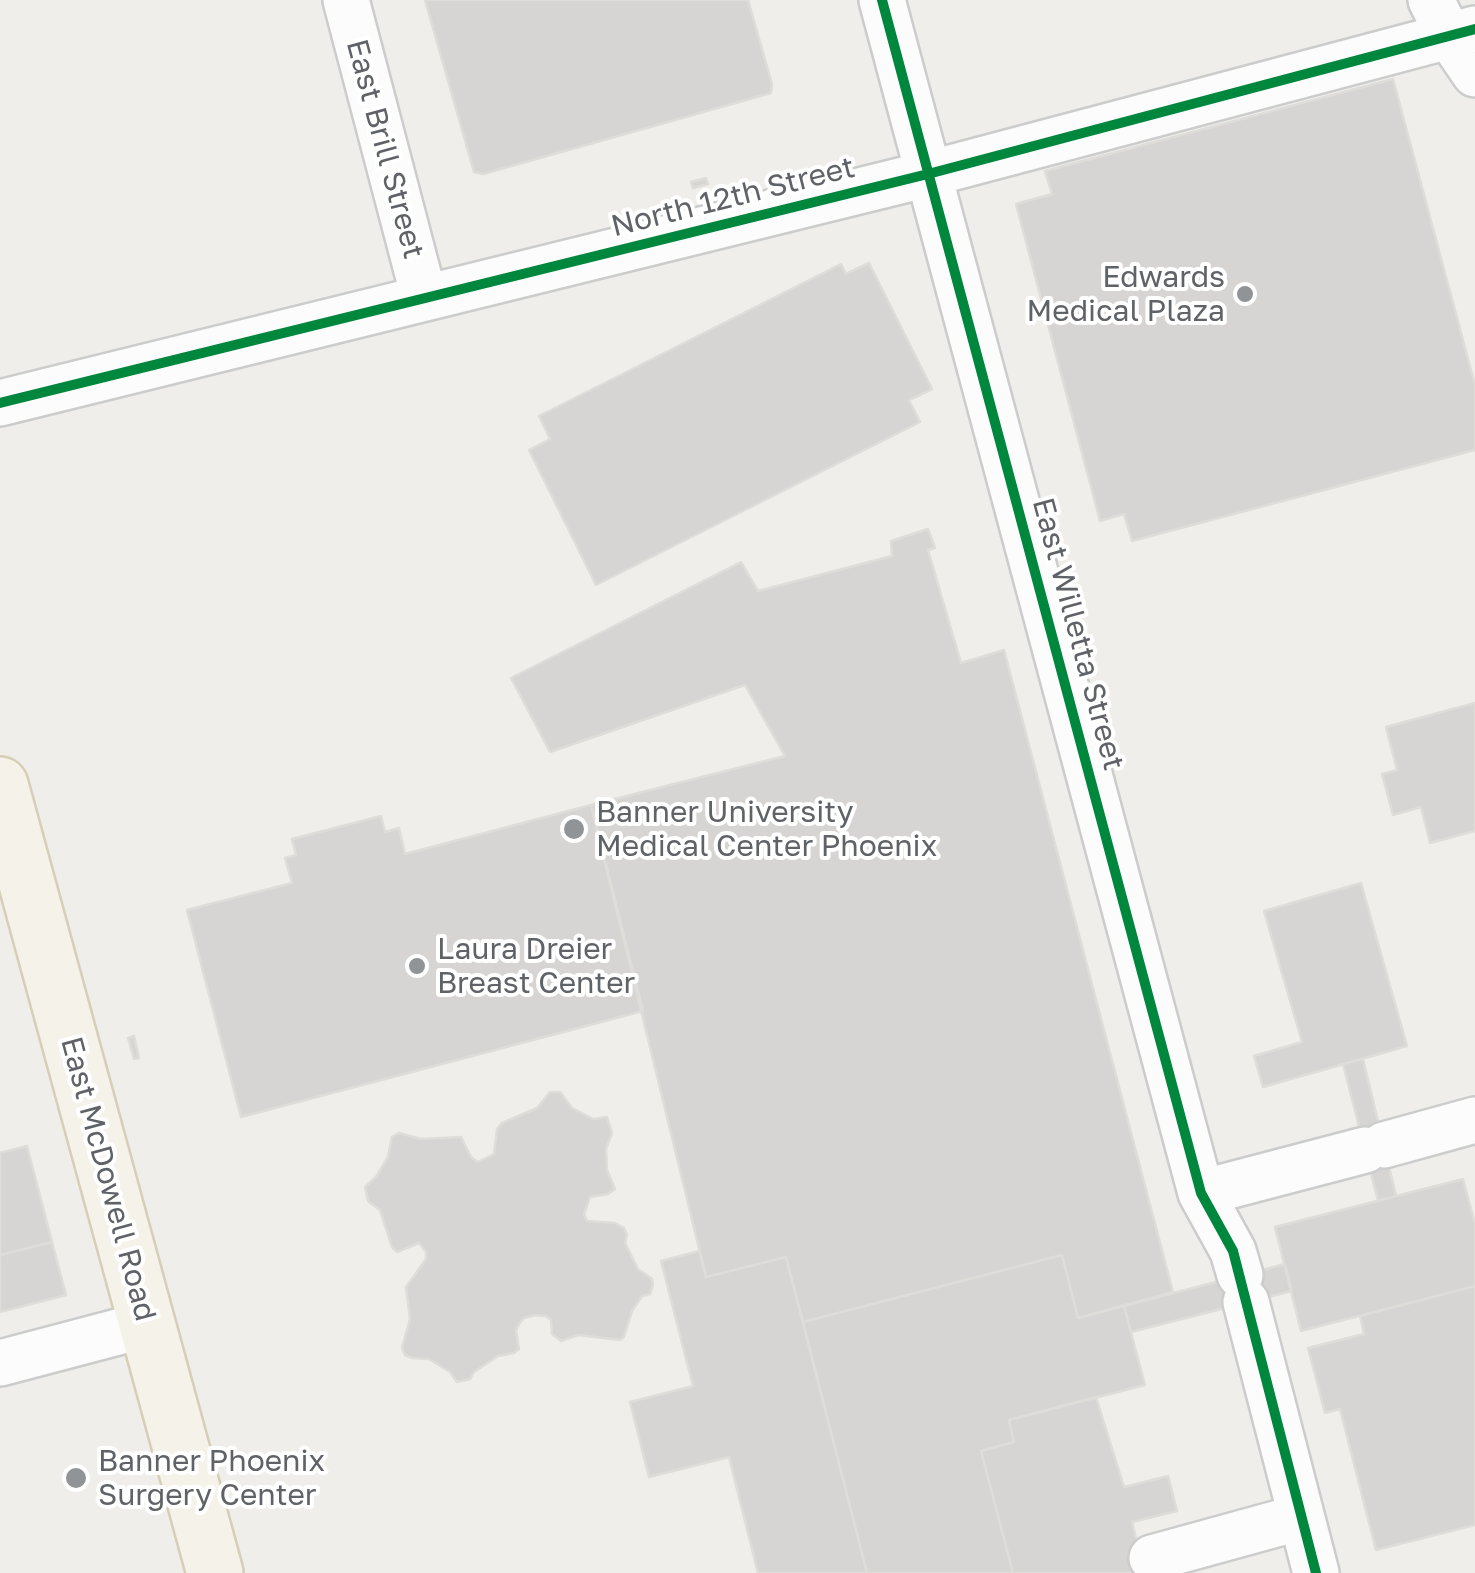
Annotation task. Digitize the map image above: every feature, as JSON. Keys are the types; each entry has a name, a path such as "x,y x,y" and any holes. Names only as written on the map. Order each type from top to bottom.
{"main road":[{"name":"East McDowell Road","path":"0,785 215,1573"}],"street":[{"name":"East Brill Street","path":"346,0 424,297"},
{"name":"East Willetta Street","path":"882,0 1201,1194 1233,1251 1316,1573"},
{"name":"North 12th Street","path":"0,403 928,174 1452,22"},
{"path":"1452,22 1475,74"},
{"path":"1201,1194 1475,1120"},
{"path":"0,1363 148,1324"},
{"path":"1152,1558 1301,1518"}],"building":[{"path":"425,0 748,0 772,84 771,93 483,174 474,172"},
{"name":"Edwards Medical Plaza","path":"1393,79 1475,385 1475,450 1132,541 1124,514 1100,521 1016,204 1052,194 1045,171"},
{"path":"706,178 708,184 693,188 691,182"},
{"path":"869,263 932,389 909,400 920,422 596,585 529,450 550,439 539,416 841,264 846,274"},
{"path":"928,529 935,548 928,550 961,663 1004,650 1173,1292 1078,1318 1062,1255 803,1322 786,1257 706,1277 591,805 785,756 745,685 550,752 511,678 741,562 758,591 892,556 891,541"},
{"path":"1475,703 1475,831 1430,843 1421,807 1393,815 1382,774 1397,770 1386,727"},
{"name":"Laura Dreier Breast Center","path":"591,805 643,1011 241,1117 187,910 292,883 285,858 296,855 292,839 381,816 385,832 399,828 405,854"},
{"path":"1361,883 1407,1046 1263,1087 1254,1056 1302,1042 1264,911"},
{"path":"134,1036 139,1058 134,1059 128,1038"},
{"path":"1363,1059 1396,1196 1378,1201 1343,1064"},
{"path":"550,1092 560,1092 572,1108 593,1119 607,1117 612,1133 606,1149 607,1170 615,1189 590,1197 584,1214 587,1221 615,1223 624,1228 625,1243 638,1269 652,1279 653,1285 650,1294 642,1296 632,1311 620,1340 578,1335 561,1341 552,1334 551,1320 535,1315 519,1324 519,1349 498,1356 470,1379 457,1382 450,1372 429,1359 405,1355 402,1348 410,1319 406,1287 426,1259 426,1252 419,1243 397,1252 392,1247 380,1210 368,1201 365,1187 376,1177 388,1157 392,1137 399,1133 421,1139 461,1137 478,1162 494,1154 497,1129 502,1123 537,1108"},
{"path":"27,1146 52,1242 0,1255 0,1153"},
{"path":"1463,1179 1475,1224 1475,1286 1301,1331 1275,1227"},
{"path":"52,1242 66,1295 0,1312 0,1255"},
{"path":"699,1251 706,1277 786,1257 867,1573 758,1573 729,1457 649,1477 630,1402 693,1386 661,1261"},
{"path":"1062,1255 1078,1318 1124,1306 1145,1385 1009,1420 1014,1442 981,1451 1013,1573 867,1573 803,1322"},
{"path":"1285,1264 1292,1291 1131,1332 1124,1306"},
{"path":"1475,1286 1475,1525 1376,1550 1340,1409 1325,1413 1308,1348 1364,1334 1360,1316"},
{"path":"1096,1397 1124,1487 1168,1476 1177,1511 1132,1522 1145,1573 1013,1573 981,1451 1014,1442 1009,1420"}],"cycle path":[{"path":"882,0 1201,1193 1233,1251 1316,1573"},
{"path":"0,403 928,174 1475,29"}],"place":[{"name":"Edwards Medical Plaza","path":"1245,294"},
{"name":"Banner University Medical Center Phoenix","path":"574,829"},
{"name":"Laura Dreier Breast Center","path":"417,966"},
{"name":"Banner Phoenix Surgery Center","path":"76,1478"}]}
